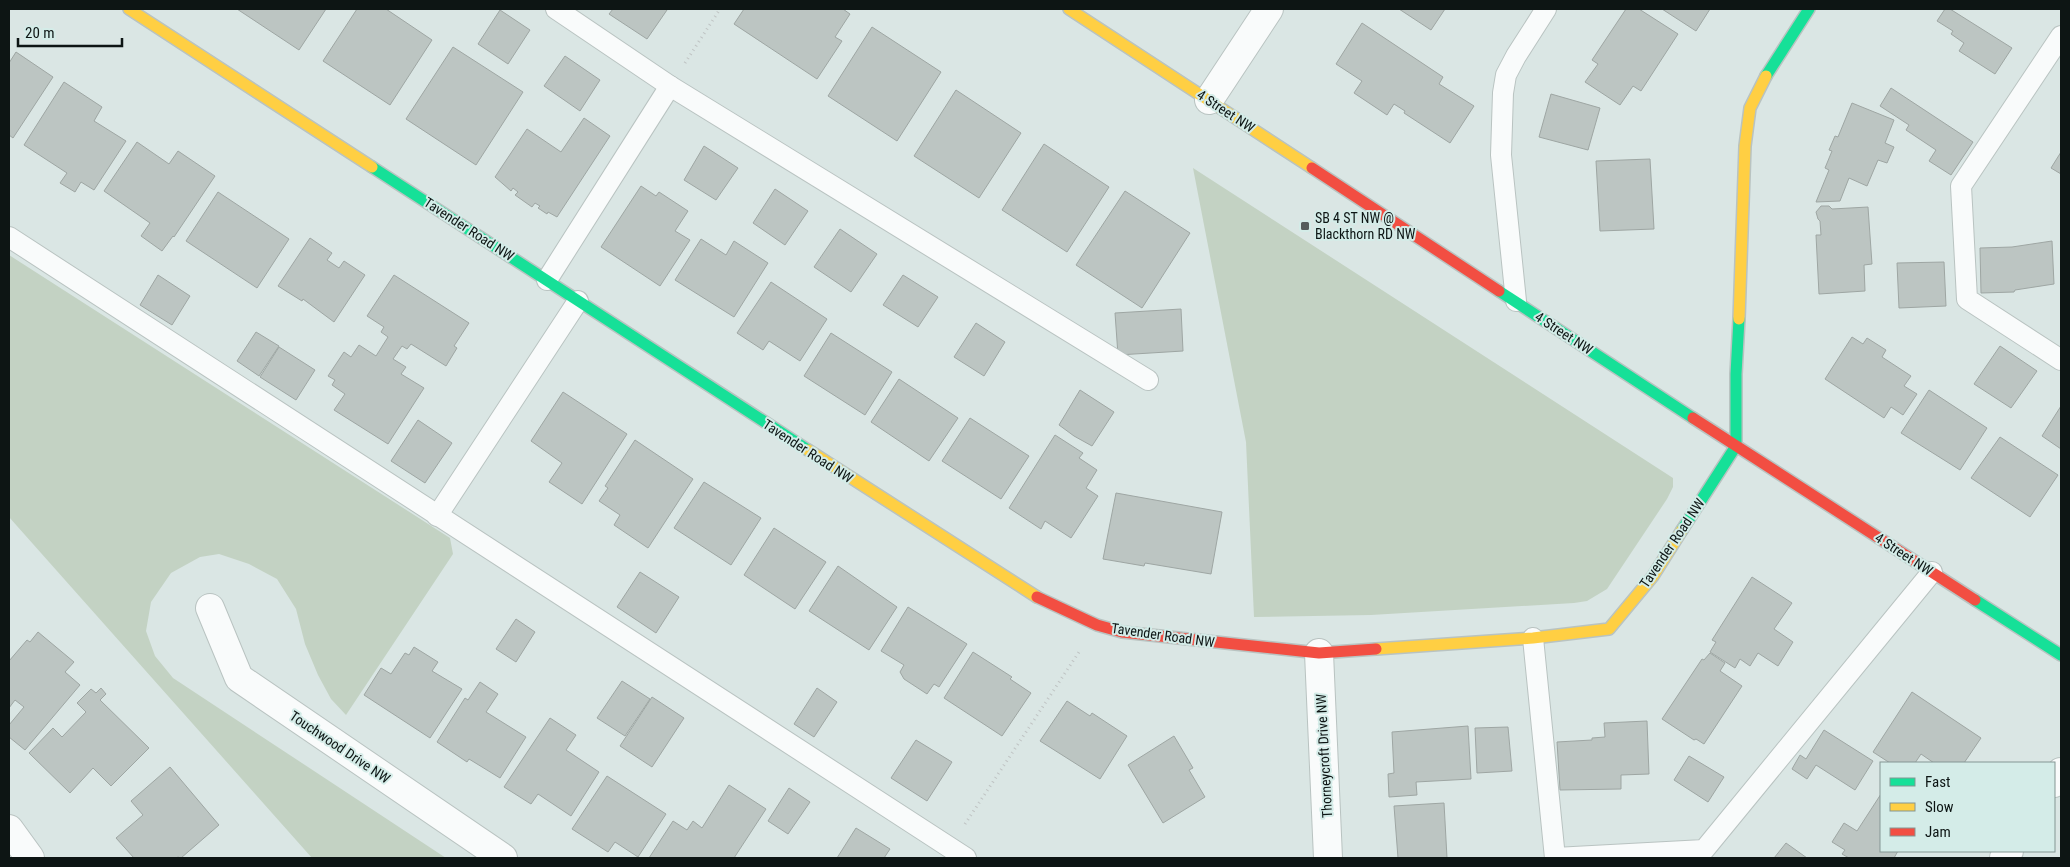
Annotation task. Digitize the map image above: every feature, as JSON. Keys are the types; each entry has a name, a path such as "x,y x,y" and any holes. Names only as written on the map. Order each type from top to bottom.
{"street":[{"name":"Tavender Road NW","path":"129,9 1034,596 1097,625 1122,632 1319,653 1533,638 1609,629 1653,576 1736,446"},
{"name":"4 Street NW","path":"1068,9 1210,100 1736,446 2061,655"},
{"path":"1210,100 1269,9"},
{"path":"1736,446 1736,374 1746,185 1745,146 1750,108 1761,83 1809,9"},
{"name":"Touchwood Drive NW","path":"210,608 239,678 503,858"},
{"name":"Thorneycroft Drive NW","path":"1319,653 1328,858"},
{"path":"9,829 30,858"}],"lane":[{"path":"556,9 670,86 1148,380"},
{"path":"1516,301 1501,155 1503,93 1506,75 1546,9"},
{"path":"2061,36 1961,186 1967,299 2061,360"},
{"path":"548,280 670,86"},
{"path":"9,237 958,853"},
{"path":"437,516 578,301"},
{"path":"1533,638 1555,858 1704,850 1932,572"}],"path":[{"path":"670,86 720,9"},
{"path":"958,853 1097,625"}],"green space":[{"path":"1193,168 1673,478 1673,487 1667,499 1607,589 1587,601 1574,603 1371,615 1254,617 1246,442"},
{"path":"9,255 450,538 453,554 346,715 331,699 318,675 305,644 296,609 277,579 249,564 219,554 200,557 171,573 151,602 146,631 155,656 173,678 446,858 312,858 9,517"}],"building":[{"path":"237,9 326,9 299,50"},
{"path":"357,9 386,9 432,40 390,105 323,61"},
{"path":"613,9 667,10 647,39 609,14"},
{"path":"744,9 843,9 850,14 835,37 842,41 817,79 734,24"},
{"path":"1399,9 1445,9 1431,30"},
{"path":"1626,9 1639,9 1678,34 1641,91 1633,86 1620,105 1585,82 1598,64 1592,60"},
{"path":"1662,9 1710,9 1696,31"},
{"path":"1945,9 1950,9 2012,48 1995,74 1959,51 1964,43 1951,34 1953,31 1937,21"},
{"path":"500,10 530,30 508,64 478,44"},
{"path":"1362,23 1443,77 1439,84 1474,106 1450,143 1404,113 1405,111 1394,104 1387,115 1354,93 1362,81 1336,64"},
{"path":"872,27 941,72 897,141 828,96"},
{"path":"453,47 523,92 476,165 406,119"},
{"path":"16,52 53,77 13,138 9,135 9,63"},
{"path":"565,56 600,80 580,111 544,86"},
{"path":"64,82 102,107 94,121 126,141 94,190 81,182 75,192 60,183 67,173 24,145"},
{"path":"1891,88 1973,142 1951,175 1929,161 1936,150 1906,130 1909,125 1880,106"},
{"path":"956,90 1021,133 979,198 914,156"},
{"path":"1551,94 1600,108 1588,150 1539,137"},
{"path":"1852,103 1894,120 1885,143 1894,147 1887,163 1878,160 1867,186 1849,178 1840,201 1816,202 1829,170 1825,168 1832,151 1829,150 1835,136 1838,137"},
{"path":"584,118 610,136 557,217 548,212 547,214 538,208 540,206 535,203 532,207 515,195 518,192 513,188 511,191 495,177 527,129 561,152"},
{"path":"137,142 169,164 178,151 215,176 174,237 162,251 141,236 150,223 104,191"},
{"path":"1044,144 1109,187 1067,252 1002,210"},
{"path":"704,146 738,168 716,200 684,180"},
{"path":"2061,152 2061,174 2051,168"},
{"path":"1650,159 1654,229 1600,231 1596,161"},
{"path":"641,186 656,196 659,192 688,211 675,231 690,240 660,286 601,247"},
{"path":"775,189 808,211 785,245 753,223"},
{"path":"1125,191 1190,233 1142,308 1076,265"},
{"path":"218,192 289,239 257,288 186,241"},
{"path":"1821,206 1829,206 1832,209 1868,207 1872,264 1864,265 1865,291 1819,294 1816,235 1821,235 1820,221 1816,212"},
{"path":"840,229 877,254 851,292 814,267"},
{"path":"310,238 332,253 327,260 339,268 344,261 365,275 334,322 303,299 302,301 278,286"},
{"path":"701,239 726,255 734,241 768,263 734,317 675,280"},
{"path":"2052,241 2054,284 2015,290 2014,292 1981,293 1980,248 2012,247"},
{"path":"1944,262 1946,306 1899,308 1897,263"},
{"path":"158,275 190,296 172,325 140,305"},
{"path":"394,275 469,323 454,346 457,348 446,366 411,344 407,349 402,346 393,359 406,367 401,374 424,388 388,444 334,410 345,394 332,385 335,380 328,376 344,352 351,357 359,345 376,356 388,337 381,332 384,327 367,316"},
{"path":"903,275 938,297 918,327 883,305"},
{"path":"771,282 827,319 800,361 769,341 763,350 737,333"},
{"path":"1181,309 1183,351 1118,355 1115,313"},
{"path":"976,323 1005,342 984,376 954,357"},
{"path":"256,332 279,346 259,376 237,361"},
{"path":"831,333 892,372 865,415 804,376"},
{"path":"1852,337 1863,344 1867,338 1886,350 1882,357 1911,376 1904,386 1917,394 1903,415 1891,407 1884,418 1825,379"},
{"path":"2000,346 2037,371 2011,408 1974,384"},
{"path":"279,347 315,370 296,400 260,377"},
{"path":"899,379 958,418 929,461 871,422"},
{"path":"1080,390 1114,412 1092,446 1059,425"},
{"path":"1929,390 1987,428 1960,470 1901,433"},
{"path":"563,392 627,434 582,504 549,482 562,463 531,441"},
{"path":"2061,406 2061,449 2042,436"},
{"path":"970,418 1029,456 1001,499 942,461"},
{"path":"418,420 452,443 425,483 391,461"},
{"path":"1055,435 1083,453 1079,458 1097,470 1086,488 1098,496 1071,538 1045,521 1041,529 1009,508"},
{"path":"2000,437 2058,475 2030,517 1971,478"},
{"path":"635,440 693,479 648,548 614,525 620,515 599,501 608,488 605,486"},
{"path":"704,482 761,518 731,565 674,528"},
{"path":"1116,493 1222,512 1211,574 1145,563 1144,566 1103,559"},
{"path":"774,528 826,562 795,609 744,575"},
{"path":"838,566 897,607 869,650 809,611"},
{"path":"640,572 679,597 656,633 617,607"},
{"path":"1752,577 1792,603 1774,629 1793,642 1778,666 1758,653 1750,666 1740,659 1735,668 1710,652 1716,642 1712,640"},
{"path":"908,607 967,644 939,687 934,684 927,694 904,679 900,672 904,665 881,651"},
{"path":"516,619 535,632 516,662 496,649"},
{"path":"38,632 74,662 65,672 80,685 25,750 9,737 9,725 24,707 15,700 9,708 9,661 27,640 30,642"},
{"path":"414,647 438,662 432,671 462,689 430,738 364,695 381,668 391,674 405,653 409,655"},
{"path":"973,652 1012,677 1010,679 1031,693 1002,736 944,698"},
{"path":"1710,653 1725,663 1720,671 1742,686 1704,744 1696,739 1694,740 1662,719 1702,659 1704,660"},
{"path":"622,681 650,699 625,736 597,718"},
{"path":"480,682 498,694 486,712 526,737 500,778 469,759 467,762 437,742 465,698 468,700"},
{"path":"101,688 106,694 100,700 149,748 111,786 93,768 70,793 29,753 53,728 62,737 86,712 77,703 91,689 96,693"},
{"path":"817,688 837,702 814,737 794,724"},
{"path":"1912,692 1981,738 1965,762 1933,762 1921,754 1916,762 1888,762 1873,752"},
{"path":"652,697 684,718 652,767 620,746"},
{"path":"1067,701 1090,716 1092,713 1127,736 1100,779 1040,741"},
{"path":"550,718 576,735 566,750 599,772 571,816 538,794 531,804 504,787"},
{"path":"1647,721 1649,774 1621,775 1621,789 1560,790 1557,742 1592,740 1592,738 1605,737 1604,723"},
{"path":"1468,726 1471,779 1416,782 1417,795 1389,797 1388,774 1394,773 1392,732"},
{"path":"1508,727 1512,771 1477,773 1475,728"},
{"path":"1824,730 1873,761 1855,790 1816,765 1807,779 1792,769 1800,755 1806,759"},
{"path":"1174,736 1193,768 1189,770 1205,797 1163,823 1128,765"},
{"path":"916,740 952,762 927,801 891,778"},
{"path":"1689,756 1724,777 1708,802 1674,780"},
{"path":"170,767 219,825 181,858 134,858 116,838 143,815 131,801"},
{"path":"607,776 666,814 638,857 615,842 608,852 572,829"},
{"path":"729,785 766,809 734,858 649,858 673,821 687,830 693,821 702,828"},
{"path":"789,788 810,802 788,834 768,821"},
{"path":"1880,796 1880,852 1897,852 1894,858 1849,858 1842,854 1845,850 1832,842 1844,823 1857,831"},
{"path":"1444,803 1447,858 1398,858 1394,806"},
{"path":"856,828 890,849 884,858 837,858"},
{"path":"1786,843 1807,858 1774,858"}],"traffic: fast":[{"path":"1766,76 1809,9"},
{"path":"372,167 808,450"},
{"path":"1499,291 1693,418"},
{"path":"1682,530 1736,446 1736,374 1739,319"},
{"path":"1975,600 2061,655"}],"traffic: slow":[{"path":"129,9 372,167"},
{"path":"1069,9 1312,168"},
{"path":"1739,319 1745,146 1750,108 1766,76"},
{"path":"808,450 1037,597"},
{"path":"1376,649 1533,638 1609,629 1653,576 1682,530"}],"traffic: jam":[{"path":"1312,168 1499,291"},
{"path":"1693,418 1975,600"},
{"path":"1037,597 1097,625 1122,632 1319,653 1376,649"}],"place":[{"name":"SB 4 ST NW @ Blackthorn RD NW","path":"1305,226"}]}
